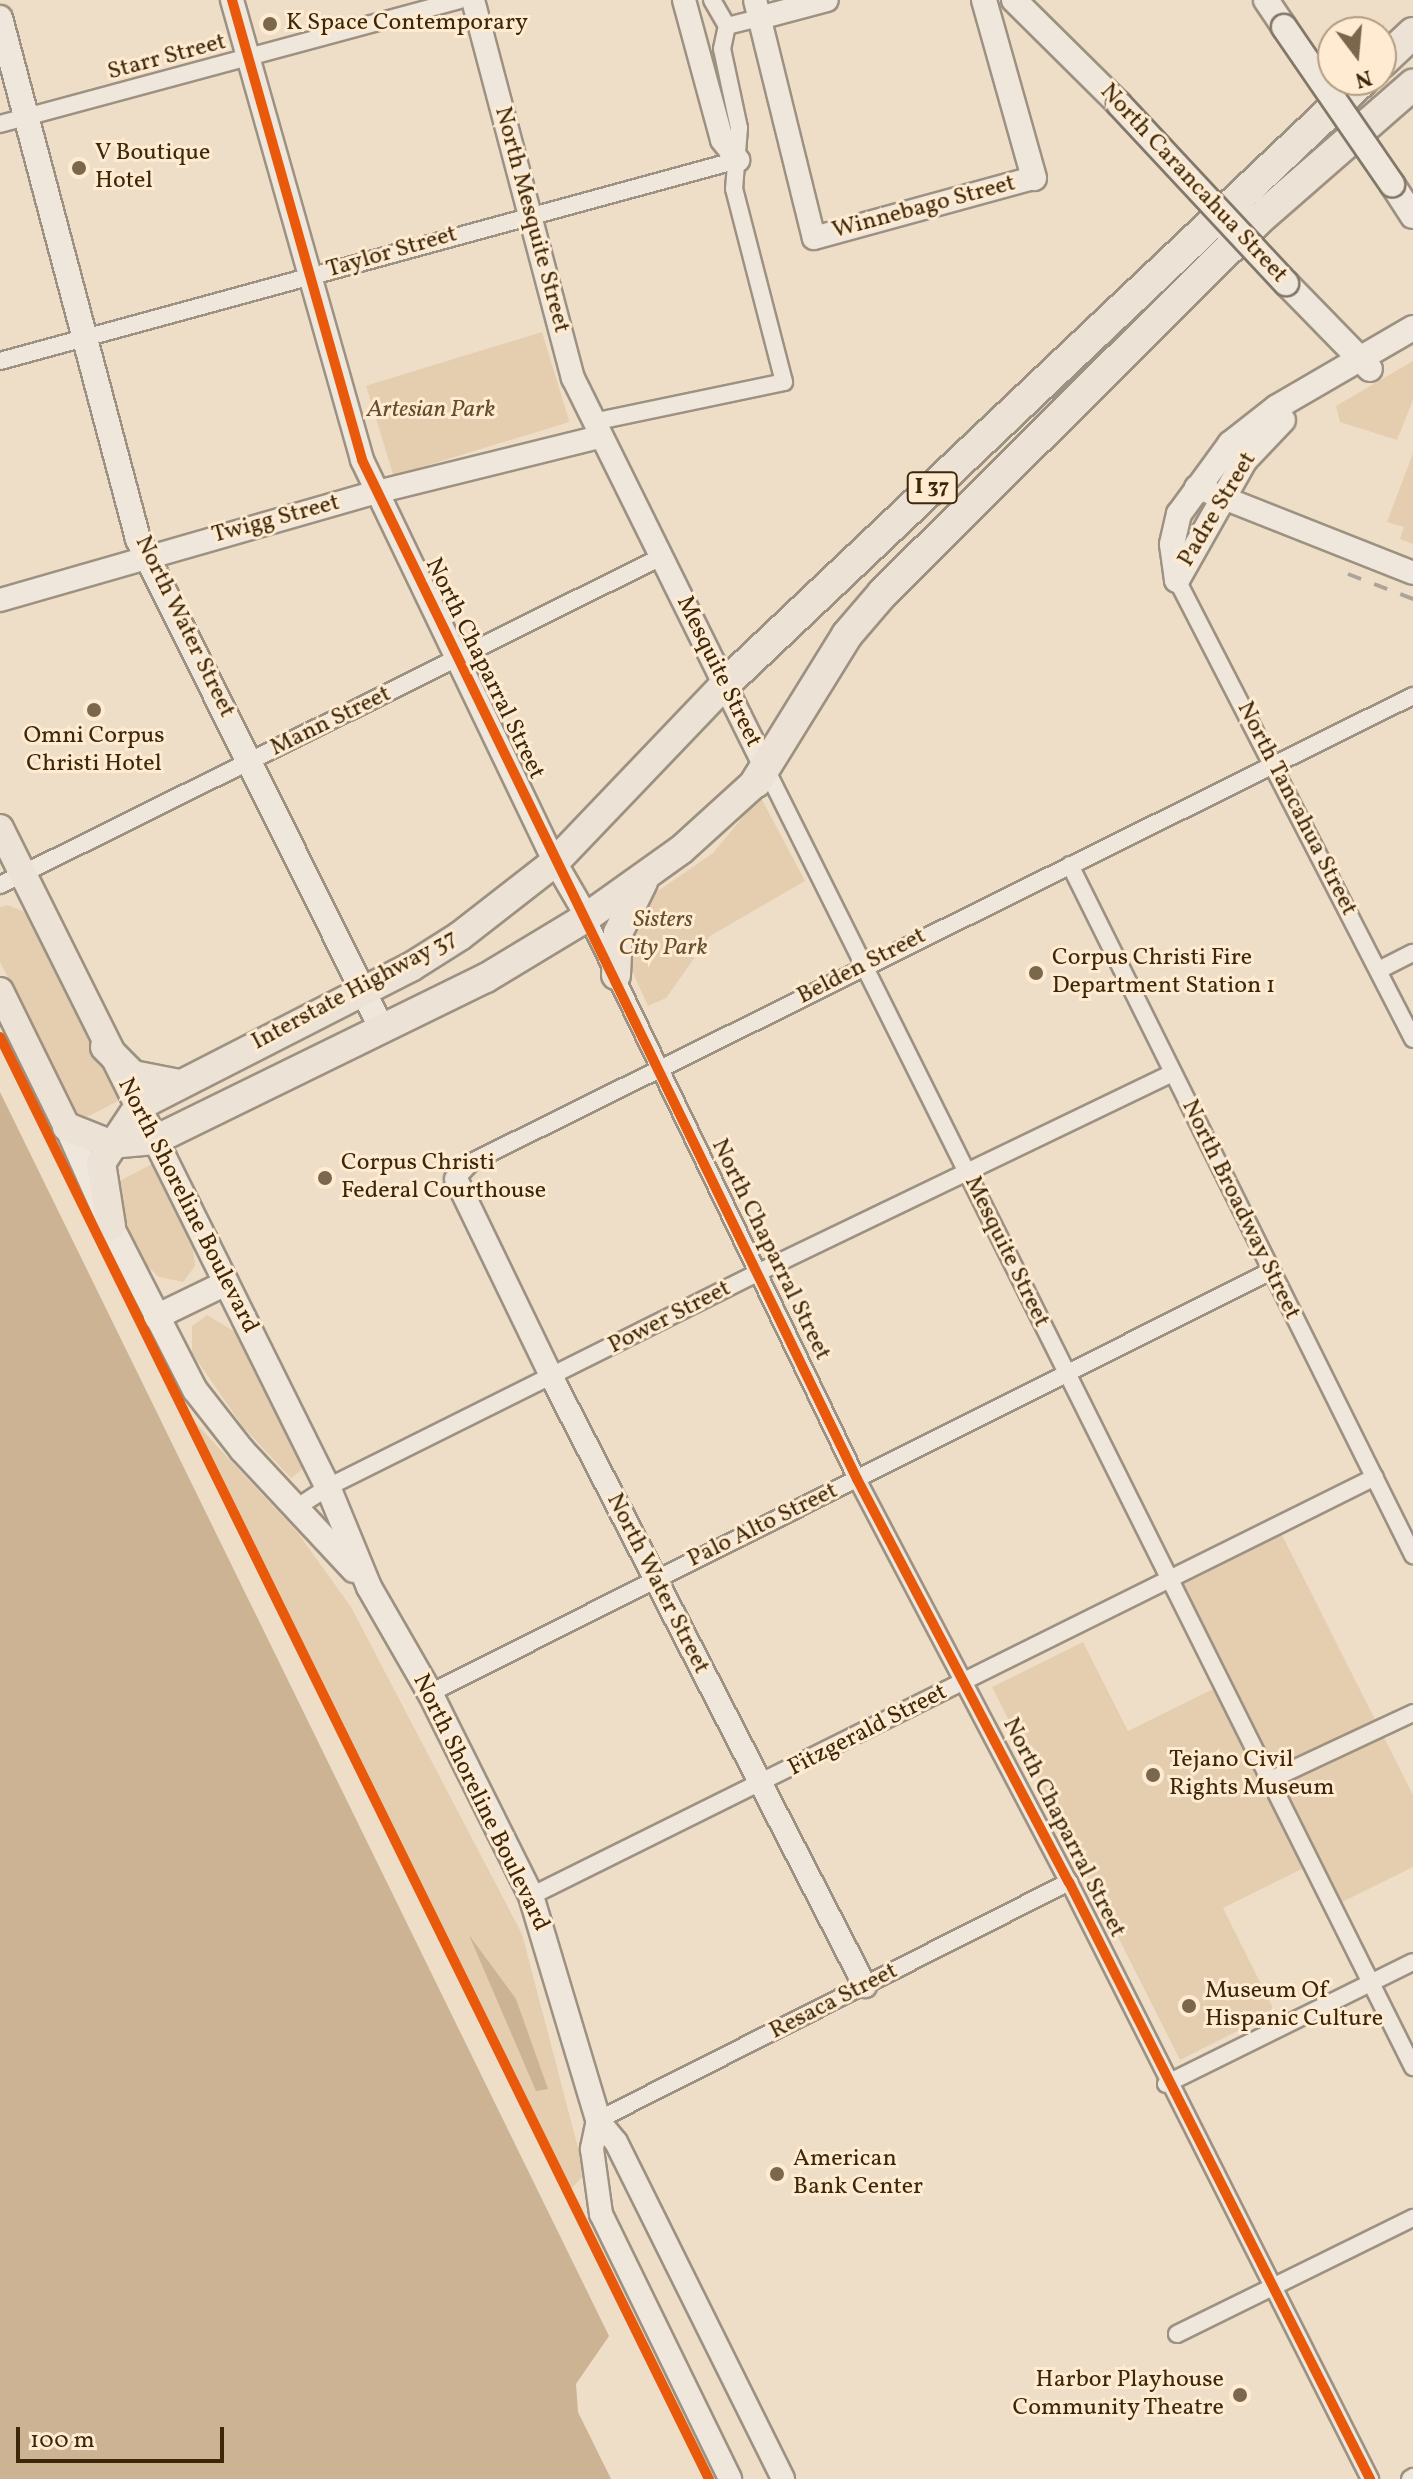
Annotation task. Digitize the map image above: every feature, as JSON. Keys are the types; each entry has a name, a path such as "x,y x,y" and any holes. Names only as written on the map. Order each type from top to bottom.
{"highway":[{"path":"1397,48 1413,33"},
{"name":"I 37","path":"761,771 847,635 883,593 1312,168 1413,85"},
{"name":"I 37","path":"724,685 1346,96"},
{"name":"Interstate Highway 37","path":"111,1226 101,1182 101,1163 137,1104 362,990 460,936 555,862 724,685"},
{"name":"Interstate Highway 37","path":"67,1127 110,1144 155,1140 486,978 587,917 648,874 761,771"},
{"path":"616,975 618,933 648,874"},
{"path":"105,1047 133,1075 179,1084"}],"main road":[{"path":"984,0 1034,178"},
{"name":"North Carancahua Street","path":"1014,0 1119,104 1366,365"},
{"path":"1266,0 1413,216"},
{"name":"North Water Street","path":"0,18 83,338 147,557 381,1027"},
{"name":"Padre Street","path":"1177,580 1222,501 1266,434 1315,397 1366,365 1413,328"},
{"name":"Padre Street","path":"1177,580 1173,532 1196,487 1221,453 1254,424 1366,365 1413,348"},
{"name":"North Shoreline Boulevard","path":"0,828 12,880 137,1104 328,1487 369,1587 430,1693 531,1896 598,2120"},
{"name":"North Shoreline Boulevard","path":"0,991 67,1127 111,1226 195,1390 242,1450 299,1506 369,1587"},
{"path":"156,1317 226,1283"}],"street":[{"name":"North Chaparral Street","path":"232,0 362,460 555,862 587,917 662,1069 857,1479 1069,1882 1166,2084 1370,2479"},
{"name":"Starr Street","path":"0,124 459,0"},
{"name":"North Mesquite Street","path":"473,0 573,378 597,430"},
{"path":"684,0 722,140 738,160"},
{"path":"712,0 727,26 722,49 739,128 738,160"},
{"path":"727,26 757,9 827,0"},
{"name":"Winnebago Street","path":"757,9 814,238 1034,178"},
{"name":"Taylor Street","path":"0,361 529,214 738,160"},
{"name":"Twigg Street","path":"0,600 597,430 784,382 734,189 738,160"},
{"name":"Mesquite Street","path":"597,430 724,685 761,771 967,1172 1413,2067"},
{"path":"1196,487 1222,501 1413,573"},
{"name":"Mann Street","path":"12,880 661,557"},
{"name":"North Tancahua Street","path":"1177,580 1413,1039"},
{"name":"Belden Street","path":"456,1179 472,1162 1273,762 1413,696"},
{"name":"North Broadway Street","path":"1070,865 1269,1272 1413,1555"},
{"path":"1379,970 1413,953"},
{"name":"Power Street","path":"299,1506 328,1487 552,1378 759,1272 1173,1073"},
{"name":"North Water Street","path":"456,1179 552,1378 865,1986"},
{"name":"Palo Alto Street","path":"430,1693 1269,1272"},
{"name":"Fitzgerald Street","path":"531,1896 1375,1477"},
{"path":"1268,1781 1413,1713"},
{"name":"Resaca Street","path":"598,2120 1069,1882"},
{"path":"1166,2084 1413,1962"},
{"name":"North Shoreline Boulevard","path":"598,2120 592,2149 601,2214 730,2479"},
{"name":"North Shoreline Boulevard","path":"598,2120 616,2142 783,2479"},
{"path":"1177,2334 1273,2290 1413,2218"}],"green space":[{"name":"Artesian Park","path":"542,332 569,422 394,476 366,386"},
{"path":"1413,361 1413,400 1397,440 1340,422 1336,406"},
{"path":"1413,453 1413,544 1400,539 1404,527 1387,522"},
{"name":"Sisters City Park","path":"760,796 805,881 710,936 666,998 648,1006 628,962 629,917 639,904 713,853"},
{"path":"7,905 23,911 37,927 122,1099 81,1120 0,962 0,907"},
{"path":"154,1163 193,1247 195,1266 183,1282 159,1277 145,1264 110,1186"},
{"path":"207,1315 237,1333 303,1469 291,1478 243,1427 192,1353 192,1326"},
{"path":"190,1417 298,1533 351,1607 522,1934 581,2159 582,2177 570,2190"},
{"path":"1282,1535 1413,1795 1413,1867 1334,1906 1312,1864 1223,1908 1275,2012 1180,2060 992,1687 1083,1642 1128,1731 1213,1689 1166,1593"}],"shaded area":[{"path":"0,1092 609,2336 576,2384 578,2412 611,2479 0,2479"},
{"path":"469,1935 516,1999 548,2089 536,2091"}],"railway":[{"path":"1348,574 1413,599"}],"cycle path":[{"path":"232,0 362,460 857,1479 1069,1882 1370,2479"},
{"path":"0,1037 709,2479"}],"place":[{"name":"K Space Contemporary","path":"270,24"},
{"name":"V Boutique Hotel","path":"79,168"},
{"name":"Omni Corpus Christi Hotel","path":"94,710"},
{"name":"Corpus Christi Fire Department Station 1","path":"1036,973"},
{"name":"Corpus Christi Federal Courthouse","path":"325,1178"},
{"name":"Tejano Civil Rights Museum","path":"1153,1775"},
{"name":"Museum Of Hispanic Culture","path":"1189,2006"},
{"name":"American Bank Center","path":"777,2174"},
{"name":"Harbor Playhouse Community Theatre","path":"1240,2395"}]}
